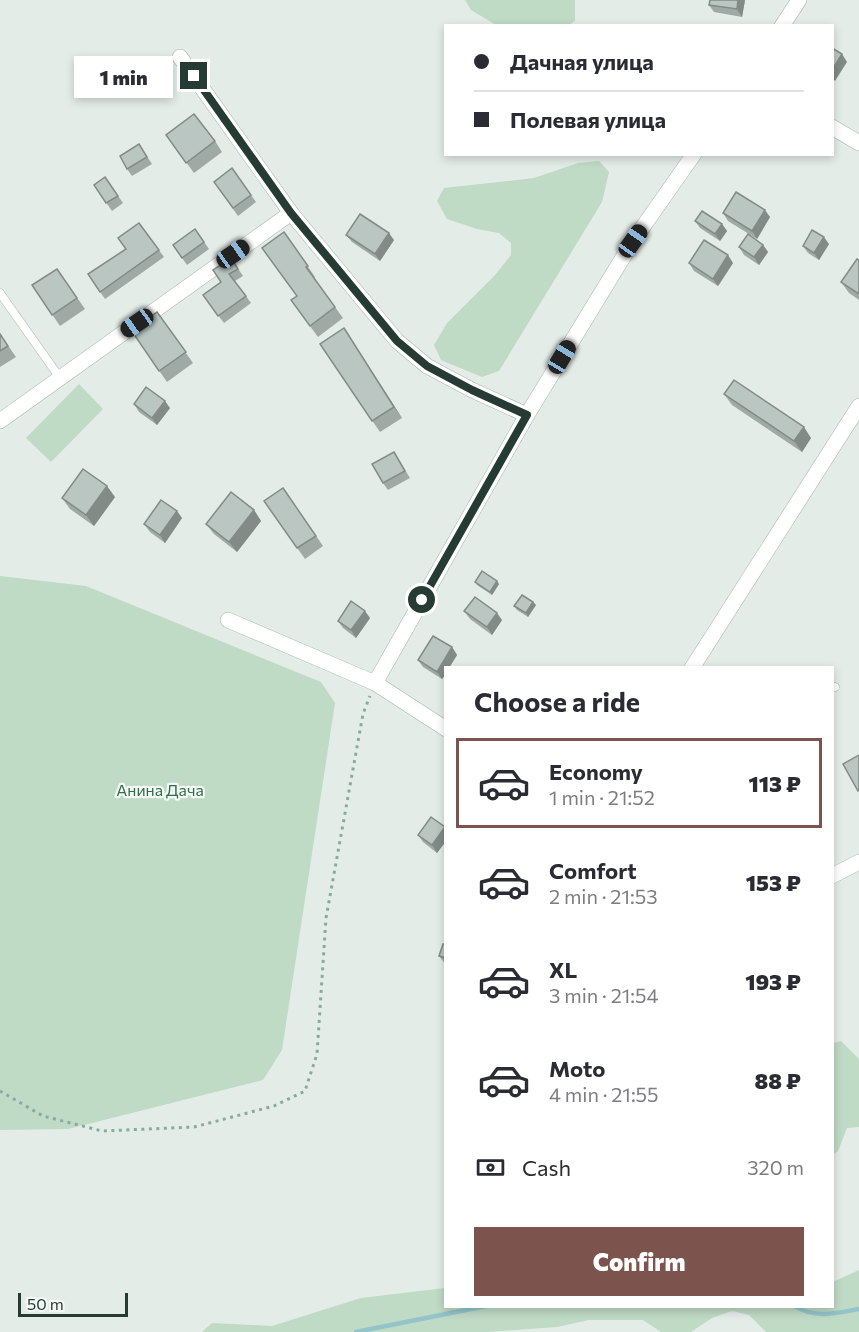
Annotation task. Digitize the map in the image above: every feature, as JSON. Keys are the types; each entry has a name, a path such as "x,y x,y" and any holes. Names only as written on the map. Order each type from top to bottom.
{"street":[{"path":"783,24 799,0"},
{"path":"180,57 291,213 397,341 427,366 527,415"},
{"path":"834,128 859,143"},
{"path":"375,683 527,415 633,241 693,156"},
{"path":"0,421 291,213"},
{"path":"693,666 859,406"},
{"path":"228,620 375,683 444,728"},
{"path":"834,875 859,862"}],"lane":[{"path":"0,293 60,378"}],"path":[{"path":"0,1091 44,1116 102,1131 194,1127 274,1106 305,1091 317,1054 326,918 363,714 375,683"}],"green space":[{"path":"465,0 575,0 575,21 570,24 494,24 471,10"},
{"path":"599,161 609,172 602,202 499,371 482,377 441,360 434,345 447,323 495,275 511,255 511,243 499,233 477,229 447,219 437,201 444,188 534,178 578,163"},
{"path":"79,384 103,409 51,462 26,438"},
{"name":"Анина Дача","path":"0,576 86,586 321,682 335,703 282,1050 263,1080 68,1129 0,1130"},
{"path":"841,1041 859,1059 859,1127 847,1128 838,1151 834,1154 834,1043"},
{"path":"859,1270 859,1332 766,1332 749,1315 732,1311 712,1318 691,1332 661,1332 643,1320 589,1320 557,1327 487,1332 202,1332 212,1323 272,1326 361,1298 444,1288 444,1308 834,1308 834,1282"}],"building":[{"path":"710,0 738,0 737,9 709,5"},
{"path":"834,49 842,54 834,67"},
{"path":"194,114 215,141 186,163 166,135"},
{"path":"139,144 147,157 127,169 120,156"},
{"path":"232,168 251,195 233,208 214,182"},
{"path":"105,177 118,196 106,203 94,185"},
{"path":"736,192 765,210 752,231 723,213"},
{"path":"702,211 722,224 715,234 695,221"},
{"path":"360,214 389,233 375,254 346,235"},
{"path":"139,223 159,250 100,292 88,274 126,249 118,238"},
{"path":"195,229 204,242 182,258 173,245"},
{"path":"812,230 824,237 814,253 803,246"},
{"path":"284,232 335,307 310,326 291,300 297,296 262,248"},
{"path":"748,234 763,245 754,257 739,247"},
{"path":"704,240 728,255 713,279 689,263"},
{"path":"231,258 238,269 229,274 246,296 218,316 203,295 221,282 213,270"},
{"path":"857,259 859,260 859,294 841,282"},
{"path":"57,269 77,298 52,315 32,285"},
{"path":"157,312 186,352 159,371 131,330"},
{"path":"344,328 394,407 372,421 320,344"},
{"path":"0,334 8,346 0,351"},
{"path":"734,380 804,427 794,441 724,394"},
{"path":"146,387 165,401 152,418 134,404"},
{"path":"394,452 405,471 383,483 372,464"},
{"path":"83,469 107,486 86,515 62,498"},
{"path":"283,488 316,536 297,548 264,501"},
{"path":"231,492 254,510 229,542 206,524"},
{"path":"161,500 177,511 160,535 144,524"},
{"path":"482,571 497,581 490,592 475,582"},
{"path":"522,595 533,602 526,613 514,606"},
{"path":"475,597 497,613 487,627 464,611"},
{"path":"351,601 365,611 351,630 338,621"},
{"path":"433,636 452,647 437,672 418,660"},
{"path":"859,755 859,790 858,791 843,764"},
{"path":"431,817 444,826 432,845 418,835"},
{"path":"443,944 444,944 444,957 439,956"}],"waterway":[{"path":"356,1332 476,1308"},
{"path":"798,1308 818,1314 859,1309"}],"route":[{"path":"194,76 291,213 397,341 427,366 527,415 422,600"}]}
